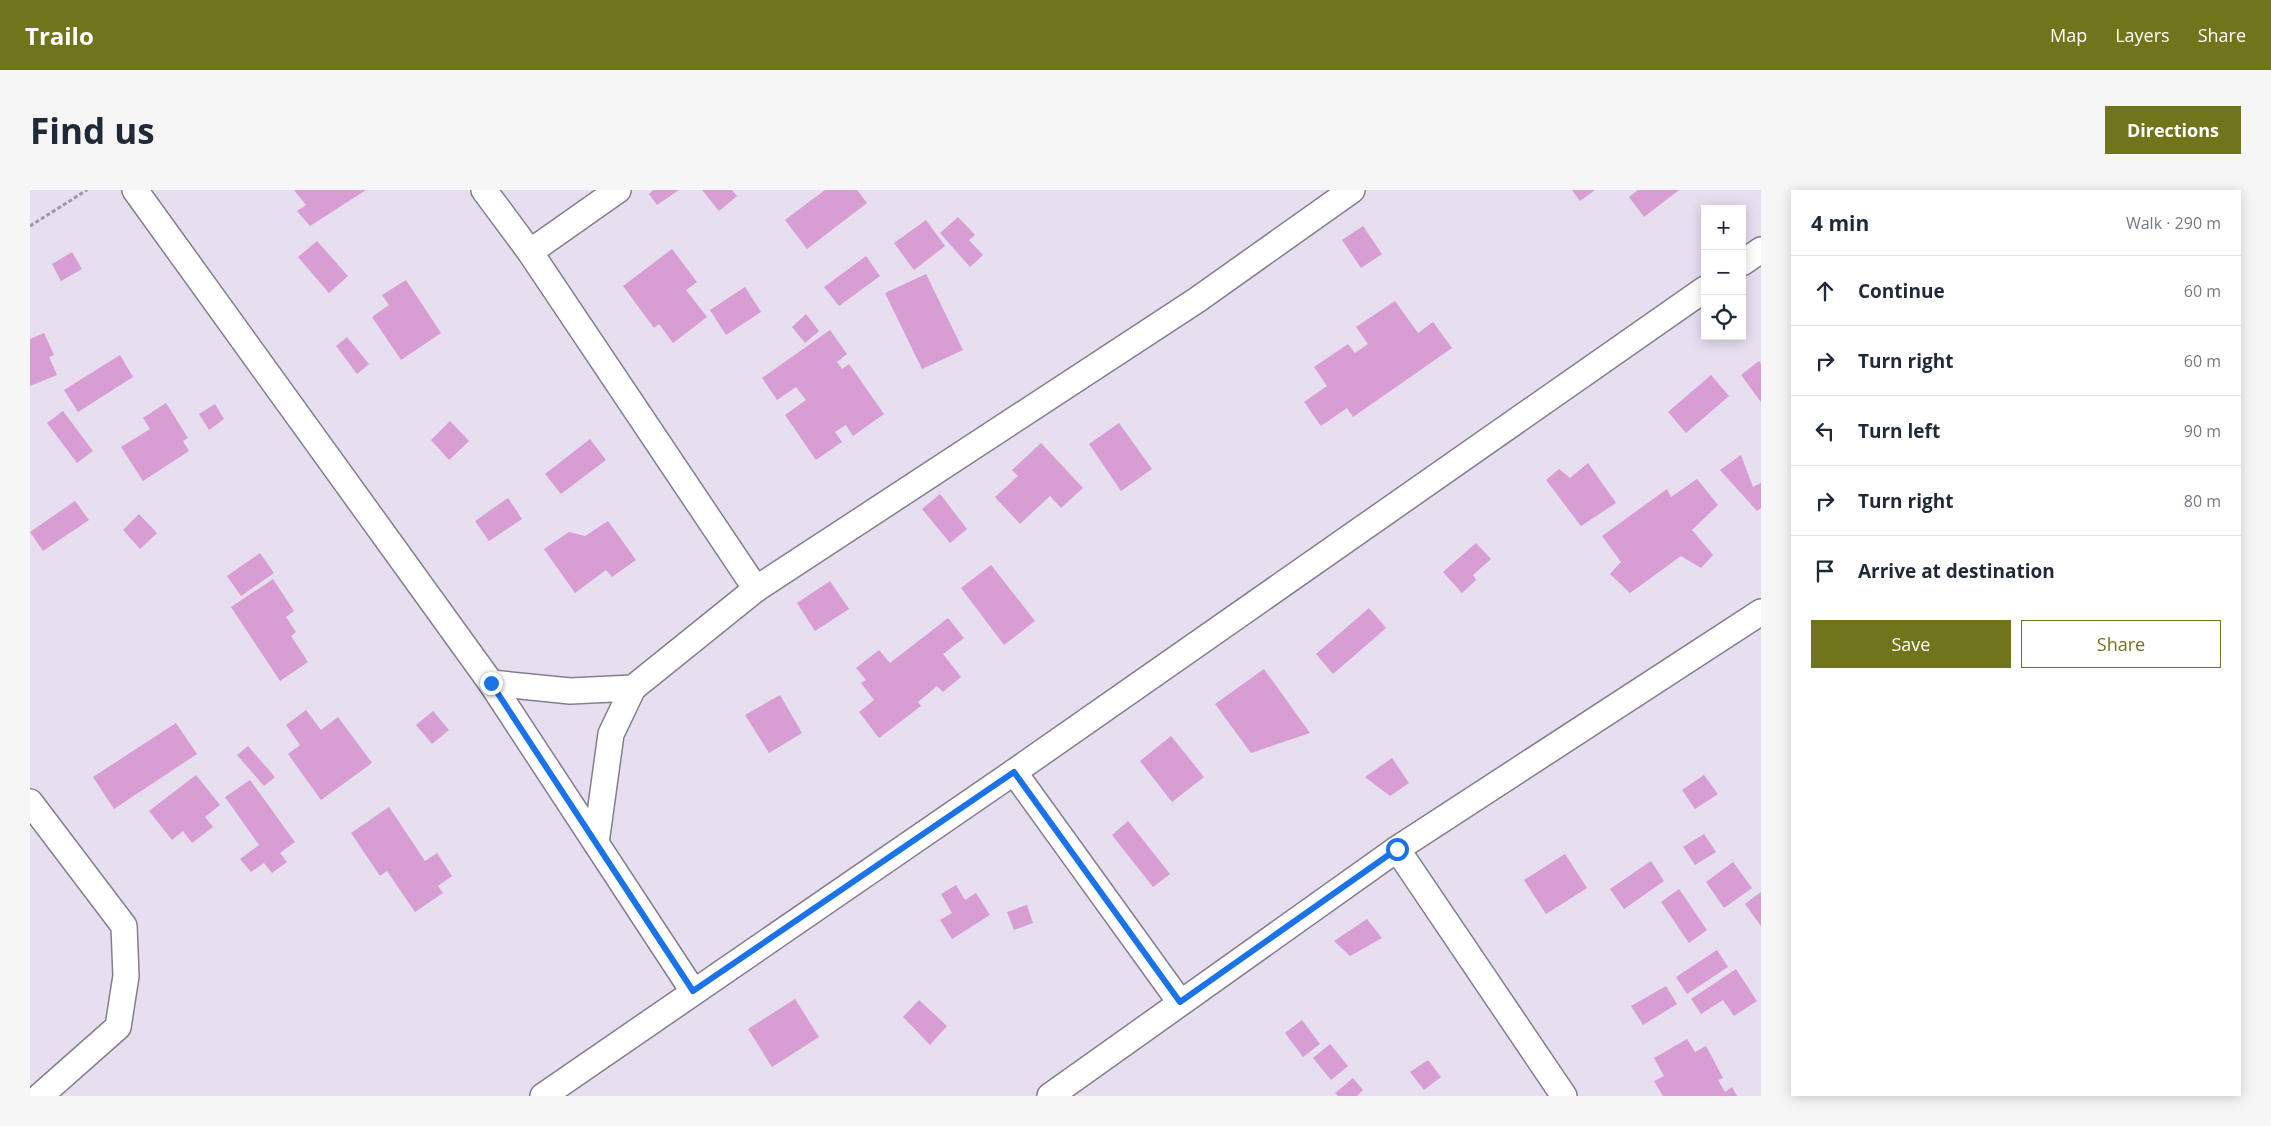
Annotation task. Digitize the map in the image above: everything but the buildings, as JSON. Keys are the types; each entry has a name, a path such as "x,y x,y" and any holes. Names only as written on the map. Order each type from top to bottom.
{"street":[{"path":"135,190 491,683 693,991"},
{"path":"484,190 530,252 756,589"},
{"path":"530,252 618,190"},
{"path":"596,843 611,734 633,688 756,589 1198,300 1352,190"},
{"path":"1746,260 1761,250"},
{"path":"543,1096 1014,772 1701,292"},
{"path":"1050,1096 1397,849 1759,616"},
{"path":"491,683 570,691 633,688"},
{"path":"1014,772 1180,1002"},
{"path":"30,802 124,926 126,968 118,1027 40,1096"},
{"path":"1397,849 1564,1096"}],"path":[{"path":"30,226 87,190"}],"route":[{"path":"491,683 693,991 1014,772 1180,1002 1397,849"}]}
